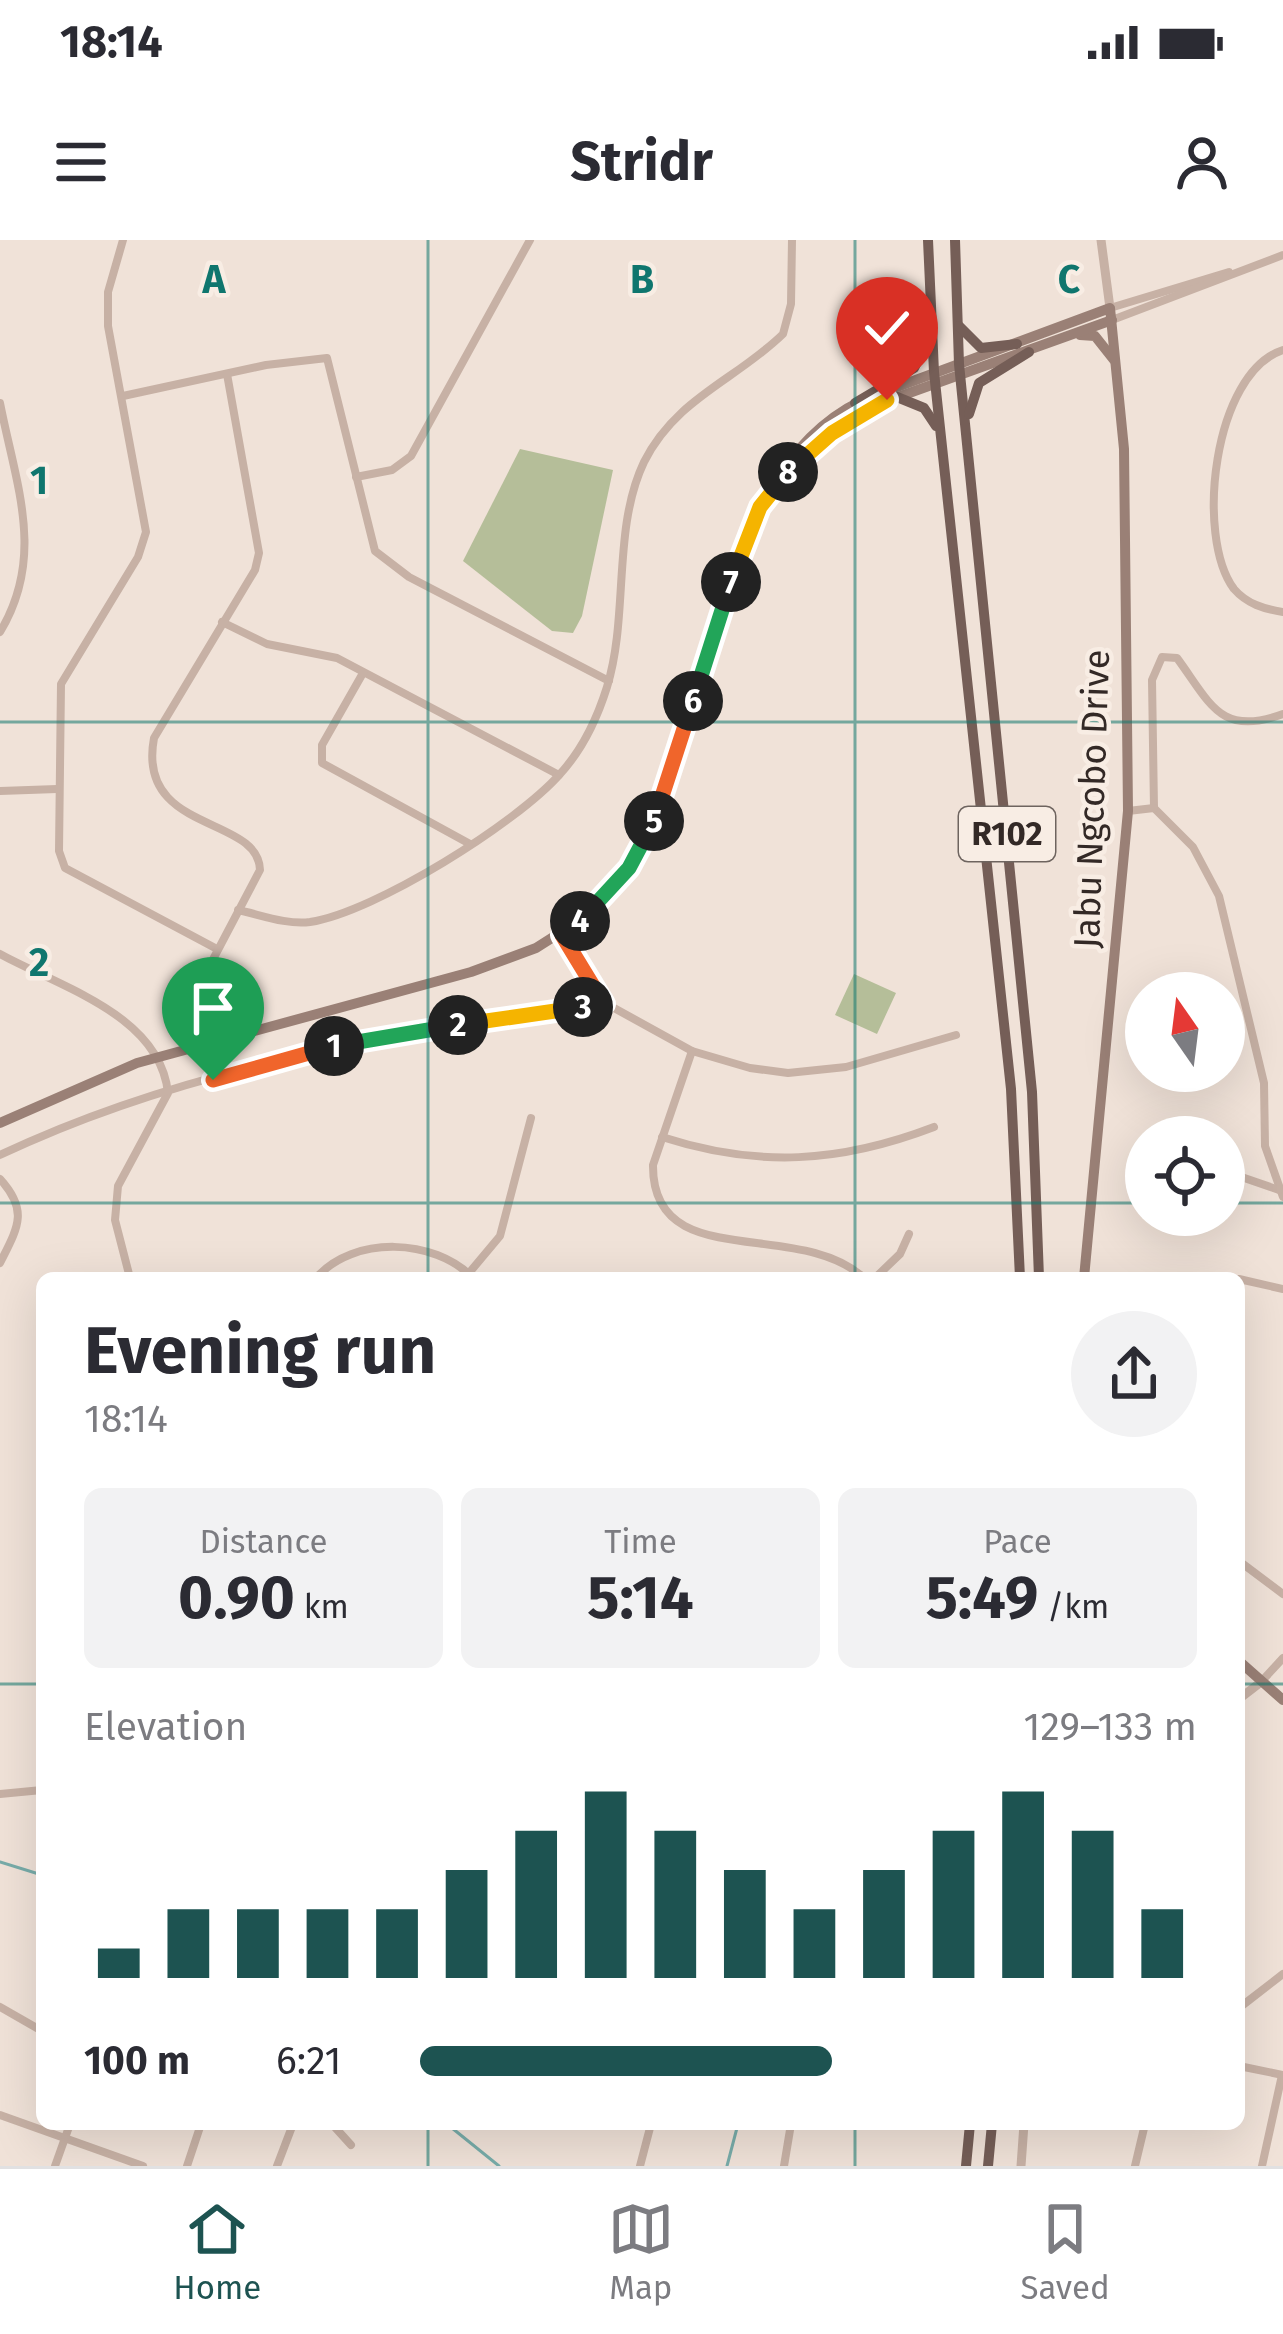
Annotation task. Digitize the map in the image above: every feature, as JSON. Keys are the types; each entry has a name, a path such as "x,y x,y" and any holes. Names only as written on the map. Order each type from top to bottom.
{"main road":[{"name":"R102","path":"928,240 934,379 1011,1088 1020,1272"},
{"name":"R102","path":"955,240 960,370 1032,1092 1039,1272"},
{"path":"855,403 1029,352 1111,314"},
{"path":"960,370 1017,344 1111,314"},
{"name":"Jabu Ngcobo Drive","path":"1085,1272 1128,811 1119,368 1111,314"},
{"path":"957,323 979,346 1017,344"},
{"path":"0,1123 158,1057 471,972 562,935 610,892 649,834 748,530 776,482 802,443 855,403 914,368 932,331"},
{"path":"1068,337 1095,336 1119,368"},
{"path":"970,463 968,405 979,383 1029,352"},
{"path":"776,482 832,433 934,379"},
{"path":"897,397 925,408 940,435"},
{"path":"1245,1667 1283,1700"},
{"path":"966,2166 969,2130"},
{"path":"988,2166 991,2130"}],"street":[{"path":"123,240 106,304 146,532 138,557 62,685 57,789 65,868 218,949"},
{"path":"356,477 392,470 411,456 530,240"},
{"path":"238,910 312,922 388,892 470,844 560,775 591,730 609,682 644,464 673,416 692,398 783,334 791,304 792,240"},
{"path":"1101,240 1111,314 1283,255"},
{"path":"1283,350 1256,364 1234,394 1220,436 1216,514 1218,549 1230,582 1252,604 1283,612"},
{"path":"123,396 327,358 375,551 390,565 609,682"},
{"path":"179,1024 260,870 256,853 168,800 157,785 151,758 154,738 255,570 259,553 227,374"},
{"path":"0,403 28,555 21,595 0,632"},
{"path":"0,483 14,480"},
{"path":"222,622 267,644 321,653 560,775"},
{"path":"1282,1193 1265,1146 1264,1083 1219,896 1193,847 1154,808 1152,680 1162,656 1177,658 1227,719 1249,724 1283,714"},
{"path":"363,673 322,746 322,763 470,844"},
{"path":"0,790 57,789"},
{"path":"1128,811 1154,808"},
{"path":"562,935 604,1004 692,1051 788,1073 846,1067 956,1035"},
{"path":"0,954 133,1026 158,1057 168,1093 115,1202 129,1272"},
{"path":"0,1155 98,1114 365,1039 604,1004"},
{"path":"692,1051 662,1137 653,1183 659,1202 675,1223 697,1234 812,1248 837,1257 856,1272"},
{"path":"474,1272 500,1236 531,1118"},
{"path":"662,1137 731,1157 811,1160 874,1148 934,1127"},
{"path":"0,1179 17,1198 21,1212 0,1263"},
{"path":"1245,1179 1282,1193"},
{"path":"882,1272 900,1255 909,1234"},
{"path":"324,1272 347,1255 406,1246 442,1256 465,1272"},
{"path":"1245,1280 1283,1289"},
{"path":"1245,1566 1283,1594"},
{"path":"1245,1694 1283,1658"},
{"path":"0,1794 36,1791"},
{"path":"1245,2003 1283,1974"},
{"path":"0,2007 36,2028"},
{"path":"1245,2067 1282,2075 1262,2166"},
{"path":"0,2115 36,2129"},
{"path":"38,2130 143,2166"},
{"path":"56,2166 68,2130"},
{"path":"187,2166 199,2130"},
{"path":"278,2166 291,2130"},
{"path":"337,2130 351,2145"},
{"path":"640,2166 650,2130"},
{"path":"784,2166 790,2130"},
{"path":"1021,2166 1024,2130"},
{"path":"1135,2166 1144,2130"}],"green space":[{"path":"520,449 613,470 582,616 573,633 552,631 463,561"},
{"path":"854,974 896,993 877,1034 835,1015"}],"waterway":[{"path":"0,1862 36,1873"},
{"path":"454,2130 499,2166"},
{"path":"727,2166 736,2130"}],"route":[{"path":"213,1080 365,1039 604,1004 562,935 610,892 649,834 748,530 776,482 832,433 887,400"}]}
